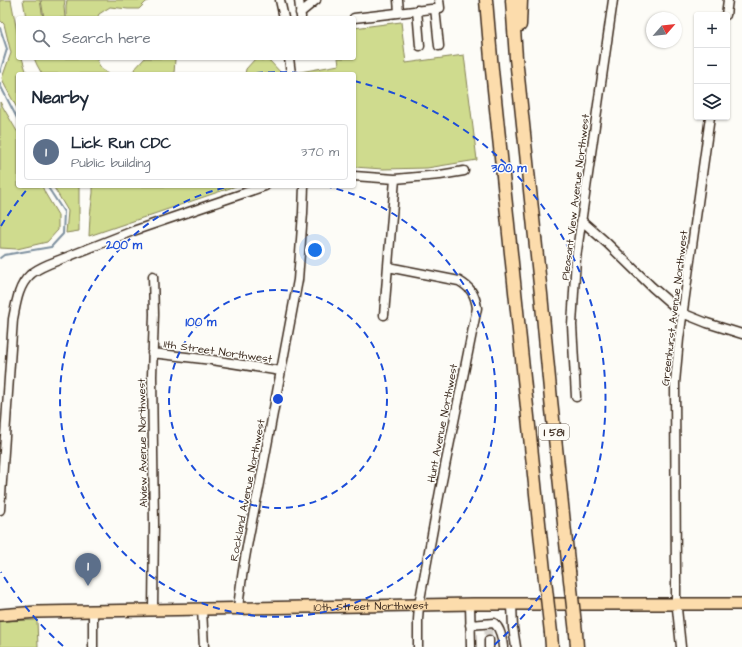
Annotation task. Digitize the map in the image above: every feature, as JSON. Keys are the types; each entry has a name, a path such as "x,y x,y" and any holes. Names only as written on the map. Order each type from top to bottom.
{"highway":[{"name":"I 581","path":"486,0 552,647"},
{"name":"I 581","path":"512,0 516,58 577,647"},
{"path":"516,58 520,26 521,0"}],"main road":[{"name":"10th Street Northwest","path":"0,615 37,612 470,604 742,604"}],"street":[{"path":"280,0 284,16"},
{"path":"299,0 301,16"},
{"path":"301,16 316,0"},
{"path":"398,0 399,12"},
{"path":"356,18 440,8 439,0"},
{"name":"Pleasant View Avenue Northwest","path":"576,397 572,318 576,258 613,0"},
{"path":"726,12 728,0"},
{"path":"435,8 439,46"},
{"path":"416,10 420,46"},
{"path":"289,60 291,72"},
{"name":"Greenhurst Avenue Northwest","path":"681,647 676,604 675,383 682,313 710,120"},
{"path":"356,176 395,178 440,175 464,171"},
{"path":"384,315 395,178"},
{"path":"0,510 14,319 17,299 23,282 36,270 54,262 133,231 259,188"},
{"name":"Rockland Avenue Northwest","path":"238,609 240,585 298,280 304,188"},
{"path":"582,221 682,313 706,323 742,334"},
{"name":"Hunt Avenue Northwest","path":"388,267 459,281 473,293 477,308 440,491 419,605 418,647"},
{"name":"Alview Avenue Northwest","path":"153,276 153,610"},
{"name":"11th Street Northwest","path":"152,353 212,360 281,371"},
{"path":"470,604 471,647"},
{"path":"512,605 516,647"},
{"path":"202,609 204,647"},
{"path":"93,611 93,647"},
{"path":"470,625 496,624 500,630 503,647"}],"green space":[{"path":"0,0 11,0 16,26 16,60 23,60 26,72 16,72 16,106 2,78 11,53 4,24 0,20"},
{"path":"23,0 40,0 43,16 26,16"},
{"path":"41,0 65,0 65,16 44,16"},
{"path":"67,0 151,0 146,2 139,9 110,7 98,16 66,16"},
{"path":"401,22 406,63 464,55 477,160 427,168 383,169 356,167 356,72 300,72 339,65 338,60 356,60 356,28"},
{"path":"35,60 97,60 101,69 106,72 41,72"},
{"path":"143,60 175,60 174,72 132,72"},
{"path":"254,60 262,60 270,61 280,72 245,72 246,69"},
{"path":"0,102 16,130 16,188 43,188 58,215 58,230 47,242 17,249 0,248"},
{"path":"54,188 79,188 79,231 66,233 68,211"},
{"path":"93,188 230,188 89,236"},
{"path":"37,620 38,647 0,647 0,621"}],"waterway":[{"path":"0,28 7,49 0,72"},
{"path":"0,83 16,116"},
{"path":"0,258 4,255 51,247 63,234 64,212 48,188"}],"tunnel":[{"path":"488,627 489,640"}],"place":[{"name":"Lick Run CDC","path":"88,586"}]}
